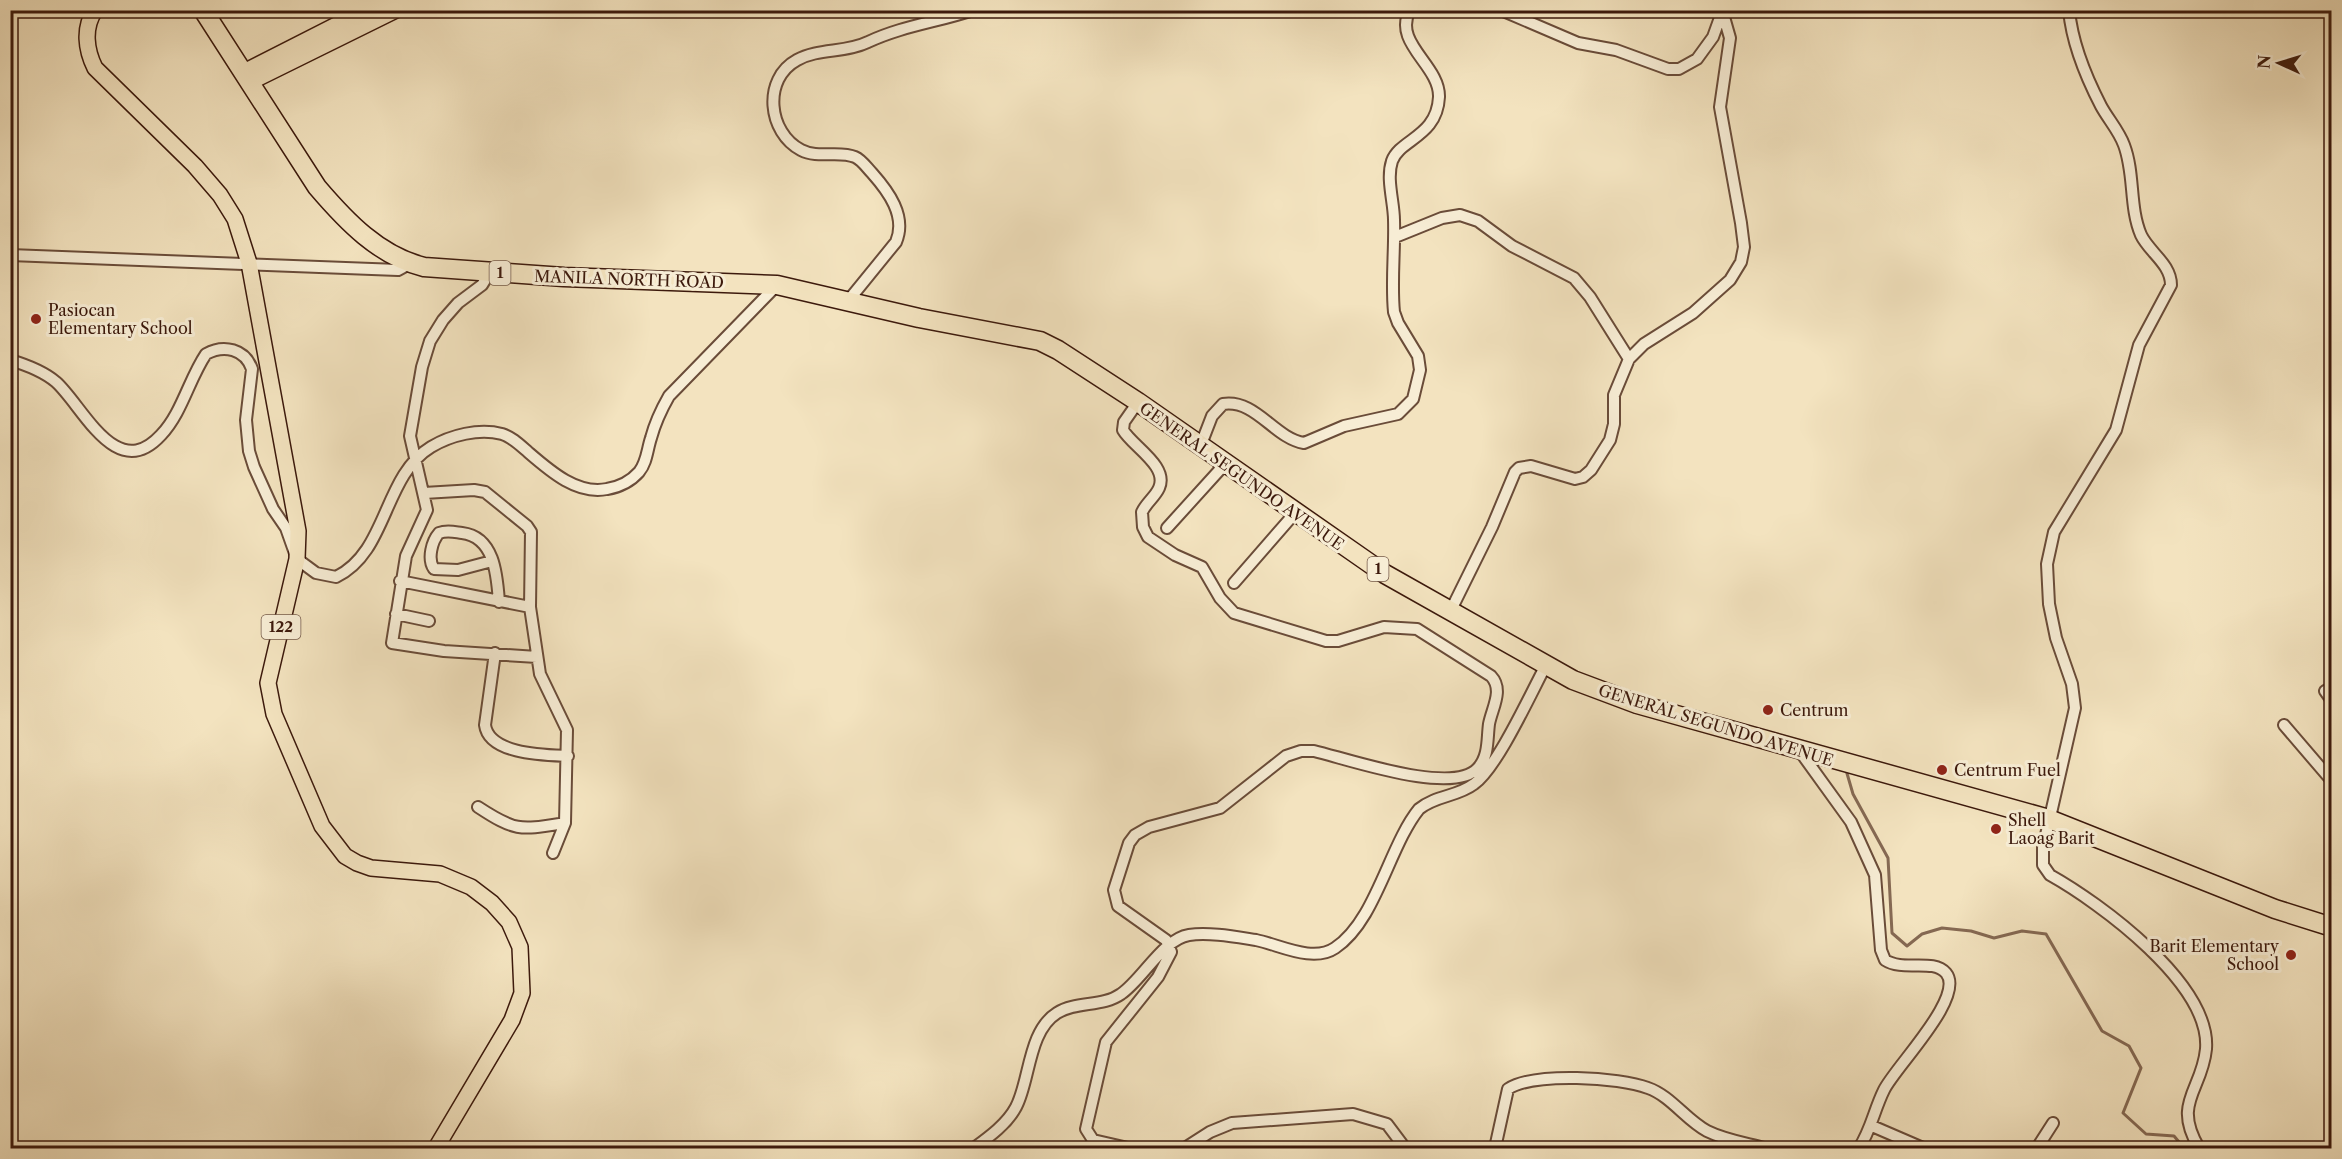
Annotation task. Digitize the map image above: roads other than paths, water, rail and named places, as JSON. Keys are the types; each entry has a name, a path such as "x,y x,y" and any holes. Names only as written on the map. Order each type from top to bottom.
{"highway":[{"name":"MANILA NORTH ROAD","path":"203,10 297,160 339,213 378,246 409,264 490,272 777,285 919,318 960,325"},
{"name":"GENERAL SEGUNDO AVENUE","path":"960,325 1040,341 1059,350 1138,402 1344,548 1450,612 1573,680 1627,701 2049,819 2244,897 2331,927"}],"main road":[{"name":"122","path":"95,10 90,17 87,37 90,58 95,68 195,166 220,195 235,219 249,263 298,531 297,559 268,682 274,714 322,826 339,850 357,863 371,868 440,874 471,887 492,903 509,922 520,947 522,993 512,1020 435,1149"},
{"path":"247,77 366,10"},
{"path":"247,77 396,10"}],"street":[{"path":"848,302 896,242 899,231 897,210 883,186 856,157 808,153 785,137 777,123 774,110 774,90 778,80 798,59 863,45 887,33 973,10"},
{"path":"1200,447 1212,416 1224,404 1235,404 1245,408 1287,437 1304,443 1344,426 1385,418 1405,410 1418,387 1420,370 1414,346 1398,323 1394,312 1395,237 1390,175 1393,159 1426,130 1437,107 1439,97 1429,70 1406,33 1406,18 1410,10"},
{"path":"1501,10 1578,43 1616,50 1668,69 1679,69 1697,59 1713,37 1722,11"},
{"path":"2069,10 2081,59 2101,105 2124,144 2132,170 2136,220 2142,237 2166,268 2171,280 2170,290 2139,345 2116,430 2054,532 2049,549 2047,585 2049,604 2056,638 2075,696 2072,725 2043,848 2043,865 2050,875 2114,918 2153,950 2179,980 2202,1024 2206,1038 2206,1051 2188,1102 2188,1120 2199,1149"},
{"path":"1450,612 1519,468 1531,466 1575,479 1583,477 1600,457 1614,429 1614,395 1629,359 1644,344 1693,313 1730,280 1743,254 1741,223 1720,107 1730,38 1722,11"},
{"path":"1395,237 1442,218 1461,215 1478,221 1512,246 1574,278 1590,297 1629,359"},
{"path":"10,255 398,270 409,264"},
{"path":"490,272 478,289 451,310 430,341 410,436 424,493 426,516 406,556 400,581 393,645 537,657"},
{"path":"10,360 29,366 55,381 94,430 119,448 130,451 146,448 163,433 206,354 220,350 240,352 249,361 252,369 246,420 249,451 273,509 286,528 297,559 316,573 330,577 344,573 361,560 392,498 415,462 429,448 464,434 501,434 513,439 576,487 598,491 619,487 637,475 645,463 658,414 669,396 777,285"},
{"path":"1138,402 1124,422 1123,430 1154,465 1161,481 1158,490 1142,512 1144,532 1159,546 1202,567 1227,607 1243,616 1326,640 1338,641 1384,627 1417,629 1491,676 1497,690 1485,755 1479,767 1468,776 1452,780 1428,778 1314,751 1301,751 1286,756 1220,808 1149,827 1135,835 1120,870 1114,899 1118,906 1170,945"},
{"path":"1167,528 1225,464"},
{"path":"424,493 474,490 485,492 527,526 532,543 530,608 537,657 542,681 565,722 568,756 565,823 553,853"},
{"path":"1234,583 1295,513"},
{"path":"492,561 458,570 439,570 431,562 434,539 444,531 475,537 484,543 492,561 496,575 499,602"},
{"path":"400,581 530,608"},
{"path":"396,614 429,621"},
{"path":"495,653 485,725 488,734 518,753 568,756"},
{"path":"974,1149 1008,1119 1017,1106 1029,1059 1049,1019 1073,1007 1121,995 1170,945 1182,937 1197,935 1258,941 1317,954 1336,948 1365,912 1416,813 1432,800 1473,785 1491,766 1546,665"},
{"path":"2331,687 2325,692 2331,701"},
{"path":"2284,724 2331,781"},
{"path":"1799,750 1851,822 1875,875 1881,950 1885,960 1901,966 1936,966 1943,969 1950,980 1949,989 1936,1017 1883,1090 1872,1125 1859,1149"},
{"path":"478,807 518,829 565,823"},
{"path":"1128,1149 1091,1138 1086,1129 1088,1116 1106,1042 1158,976 1168,960 1170,945"},
{"path":"1495,1149 1508,1089 1527,1082 1580,1079 1616,1081 1649,1088 1706,1131 1764,1149"},
{"path":"1185,1149 1210,1132 1232,1123 1353,1114 1387,1124 1405,1149"},
{"path":"2037,1149 2053,1123"},
{"path":"1872,1125 1923,1149"}],"waterway":[{"path":"1846,770 1853,794 1888,858 1892,933 1907,946 1922,934 1942,928 1971,931 1994,938 2022,931 2046,934 2102,1031 2129,1046 2141,1068 2123,1113 2146,1134 2174,1136 2184,1148"}],"place":[{"name":"Pasiocan Elementary School","path":"36,319"},
{"name":"Centrum","path":"1768,710"},
{"name":"Centrum Fuel","path":"1942,770"},
{"name":"Shell Laoag Barit","path":"1996,829"},
{"name":"Barit Elementary School","path":"2291,955"}]}
